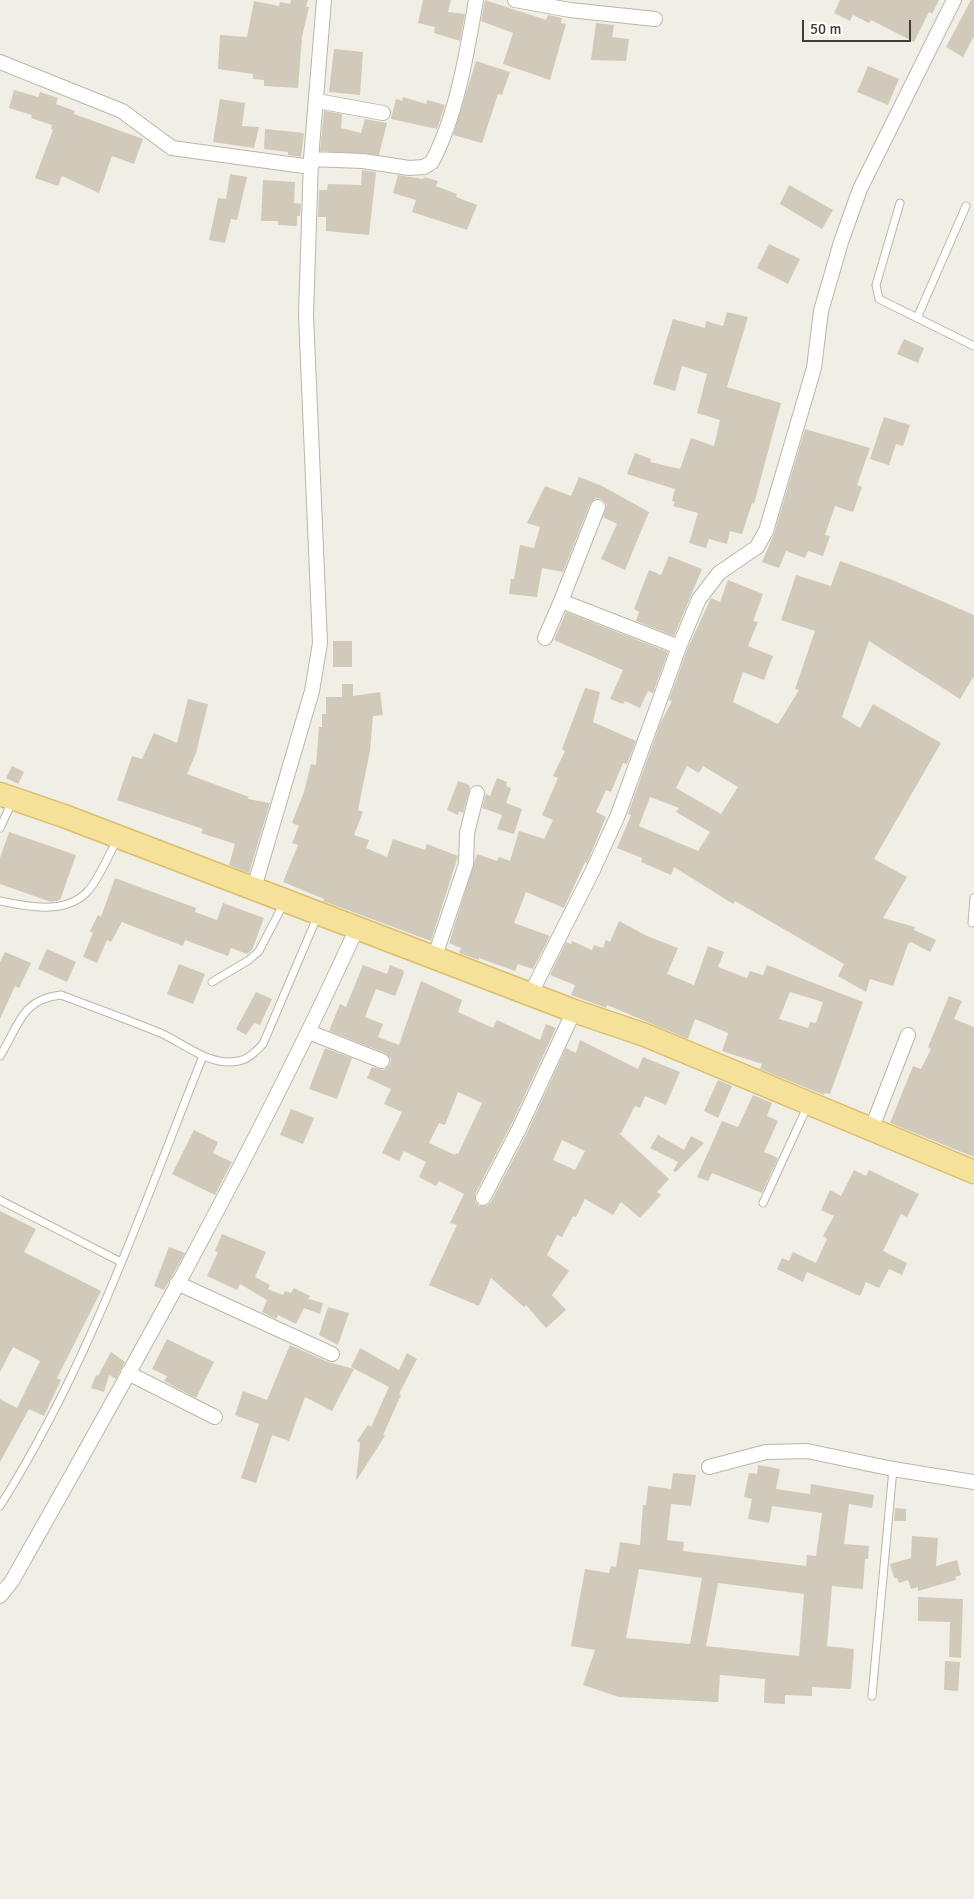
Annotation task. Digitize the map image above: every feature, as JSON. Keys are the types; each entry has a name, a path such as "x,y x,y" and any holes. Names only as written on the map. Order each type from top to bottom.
{"main road":[{"path":"6,797 64,816 118,838 435,956 574,1011 645,1035 974,1172"}],"street":[{"path":"254,888 312,691 320,643 306,315 311,163 317,101 318,49 324,0"},
{"path":"0,62 122,111 172,148 311,163 363,161 409,168 424,167 432,162 454,102 466,60 476,0"},
{"path":"515,0 570,10 655,19"},
{"path":"531,994 593,870 618,815 678,647 699,598 719,574 757,547 766,531 814,368 821,312 841,242 860,189 954,0"},
{"path":"317,101 383,114"},
{"path":"545,638 598,506"},
{"path":"561,601 678,647"},
{"path":"435,956 466,864 466,833 477,793"},
{"path":"0,1596 12,1581 177,1284 310,1032 357,928"},
{"path":"483,1198 519,1129 574,1011"},
{"path":"310,1032 382,1061"},
{"path":"871,1130 908,1035"},
{"path":"177,1284 332,1354"},
{"path":"128,1373 215,1417"},
{"path":"709,1467 766,1452 807,1451 893,1469 974,1481"}],"lane":[{"path":"900,203 876,285 879,299 974,346"},
{"path":"917,318 966,206"},
{"path":"0,828 6,797"},
{"path":"0,901 44,907 77,901 89,890 118,838"},
{"path":"972,923 974,898"},
{"path":"212,982 259,951 285,900"},
{"path":"0,1056 30,1005 45,996 61,995 160,1033 202,1056 222,1061 239,1061 251,1056 264,1044 319,913"},
{"path":"0,1506 33,1454 95,1326 202,1056"},
{"path":"763,1203 810,1103"},
{"path":"0,1200 121,1262"},
{"path":"872,1696 893,1469"}],"building":[{"path":"291,0 308,0 306,7 309,7 302,37 298,88 264,86 264,80 253,79 253,74 218,69 220,35 247,37 254,1 279,6 280,2 290,4"},
{"path":"423,0 451,0 448,12 465,14 460,41 434,33 435,27 418,23"},
{"path":"485,0 546,20 548,15 562,18 561,23 566,24 550,80 503,64 513,33 481,21"},
{"path":"840,0 939,0 932,14 929,12 914,42 871,20 869,23 853,15 850,21 834,13"},
{"path":"971,0 974,0 974,36 963,57 946,47"},
{"path":"596,23 614,25 612,37 629,39 626,61 591,60"},
{"path":"334,49 363,52 360,95 329,92"},
{"path":"476,61 510,72 502,95 498,94 482,143 453,135"},
{"path":"868,66 899,79 888,105 857,92"},
{"path":"14,90 38,97 40,92 58,98 56,104 75,111 74,114 143,139 134,164 112,156 99,193 62,176 58,186 35,178 53,130 51,129 52,125 31,118 32,115 9,108"},
{"path":"403,97 426,104 427,100 445,105 437,129 391,119 396,99 402,101"},
{"path":"220,99 245,103 242,126 259,127 254,148 213,142"},
{"path":"324,111 342,114 341,128 361,133 365,119 387,123 379,155 320,151"},
{"path":"265,129 304,133 301,157 288,155 288,152 264,149"},
{"path":"362,170 376,172 369,235 326,231 326,217 318,217 319,190 327,190 328,184 361,185"},
{"path":"230,174 247,177 237,220 231,219 225,243 209,240 218,198 226,199"},
{"path":"398,175 423,179 424,177 438,181 436,186 457,194 456,197 477,205 467,230 412,212 416,200 393,193"},
{"path":"263,180 295,182 294,203 301,204 300,216 297,216 297,226 278,225 278,221 261,221"},
{"path":"789,185 833,210 822,229 780,204"},
{"path":"769,244 800,259 788,284 757,268"},
{"path":"727,312 748,317 727,387 781,403 754,504 752,503 742,534 730,531 727,544 709,539 706,548 689,543 698,513 673,506 675,502 672,501 675,489 627,474 635,453 651,459 650,462 680,469 691,438 714,446 720,420 697,413 707,374 682,366 675,391 653,384 673,319 705,328 706,321 723,326"},
{"path":"904,339 924,348 918,363 897,354"},
{"path":"884,417 910,425 903,446 896,444 889,465 870,459"},
{"path":"805,429 870,448 857,485 862,487 853,512 835,506 825,535 830,536 823,556 808,551 805,558 786,551 779,568 762,562 774,534"},
{"path":"579,477 602,486 649,512 625,570 601,559 617,524 603,517 607,505 602,499 596,498 590,504 563,572 542,568 537,597 509,594 511,579 514,579 520,545 534,548 540,527 527,523 545,486 571,496"},
{"path":"669,556 702,569 674,636 636,621 639,612 634,609 649,570 661,575"},
{"path":"840,561 890,579 974,615 974,676 960,699 869,641 842,717 860,728 873,704 941,743 874,859 907,877 883,918 915,927 914,930 936,940 930,952 911,942 908,944 893,986 870,979 866,992 838,976 844,964 735,901 733,904 674,867 671,875 641,862 642,858 617,848 631,815 628,814 660,724 672,701 669,700 687,650 711,598 720,602 728,580 763,594 753,621 758,622 748,646 773,656 764,680 743,672 733,702 778,724 799,690 795,689 815,631 781,620 796,575 831,586","holes":["687,766 699,773 703,766 738,787 721,814 676,788","650,797 679,808 676,812 710,832 698,851 639,826"]},
{"path":"566,612 668,652 653,693 648,691 640,708 625,701 623,704 610,699 623,670 554,640"},
{"path":"333,641 352,641 352,667 333,667"},
{"path":"342,684 353,684 353,696 380,692 383,715 373,716 370,751 358,810 363,812 354,835 369,840 366,848 387,857 393,839 425,850 427,844 458,856 431,941 323,901 324,899 283,882 298,845 292,843 299,826 292,823 304,792 311,764 316,765 319,727 322,727 322,714 326,714 326,697 342,697"},
{"path":"585,688 600,692 593,722 636,741 627,764 623,763 611,792 606,790 596,812 606,817 587,863 585,862 564,908 526,892 514,923 550,936 533,969 518,964 515,971 459,953 461,948 449,943 477,854 497,861 499,857 510,861 519,831 544,839 553,820 542,815 558,778 553,776 565,751 562,749"},
{"path":"188,699 208,704 196,753 187,774 249,797 248,799 270,803 249,873 229,865 235,844 201,833 203,829 117,800 132,756 142,759 154,733 177,743"},
{"path":"12,766 24,772 18,784 6,778"},
{"path":"497,778 507,782 506,786 511,788 506,803 522,809 514,834 497,829 502,815 482,808 486,794 490,796"},
{"path":"458,781 469,785 470,788 463,813 459,811 458,815 447,810"},
{"path":"9,832 76,855 60,900 51,902 0,884 0,858"},
{"path":"115,878 196,908 195,912 217,920 223,903 264,918 252,950 247,954 231,948 228,956 185,940 183,946 122,922 111,942 107,940 97,963 83,957 93,933 90,931 98,915 101,917"},
{"path":"619,921 647,936 678,948 667,974 694,985 708,946 724,952 718,967 747,978 750,971 763,975 767,965 863,1002 830,1094 825,1093 824,1095 760,1069 762,1064 722,1051 728,1033 695,1019 688,1039 607,1005 606,1008 571,995 575,985 550,975 566,942 571,944 572,941 592,950 594,945 603,948 606,940 610,942","holes":["790,992 823,1002 816,1023 810,1022 808,1028 779,1019"]},
{"path":"47,949 76,962 67,982 38,969"},
{"path":"5,952 31,963 19,988 15,986 0,1019 0,962"},
{"path":"179,964 205,974 193,1004 167,994"},
{"path":"363,965 387,974 390,965 403,970 404,973 395,996 376,989 365,1017 383,1024 378,1037 399,1045 421,981 462,1000 458,1012 493,1028 497,1020 540,1040 546,1024 556,1028 511,1125 475,1194 475,1202 479,1206 487,1206 491,1202 527,1133 566,1048 576,1053 580,1040 638,1069 643,1057 680,1072 666,1105 645,1096 640,1108 635,1106 621,1133 619,1133 669,1179 657,1192 661,1195 640,1218 621,1202 613,1215 585,1199 576,1217 573,1216 562,1237 557,1235 547,1255 569,1271 552,1295 566,1310 546,1328 526,1305 524,1307 491,1278 479,1306 429,1285 457,1225 450,1223 464,1194 439,1181 436,1186 419,1177 426,1162 404,1151 399,1161 382,1153 402,1112 384,1104 391,1089 367,1078 372,1067 384,1070 390,1065 391,1059 385,1053 329,1031 340,1004 346,1007","holes":["458,1092 482,1103 458,1154 456,1153 455,1155 429,1143 439,1123 445,1125","562,1140 585,1151 575,1170 553,1160"]},
{"path":"256,992 272,999 260,1025 254,1023 246,1035 236,1029"},
{"path":"949,996 962,1001 954,1019 974,1027 974,1157 890,1123 913,1066 921,1069 931,1049 928,1047"},
{"path":"325,1048 352,1058 337,1099 309,1089"},
{"path":"718,1080 732,1086 718,1118 704,1111"},
{"path":"753,1095 772,1103 767,1116 778,1121 764,1152 778,1158 762,1193 712,1173 708,1181 697,1177 722,1121 738,1127"},
{"path":"291,1109 314,1118 303,1144 280,1135"},
{"path":"194,1130 218,1142 213,1153 232,1162 215,1195 172,1174"},
{"path":"658,1135 684,1150 691,1136 704,1143 676,1172 673,1171 678,1162 650,1148"},
{"path":"854,1170 866,1176 869,1170 919,1194 907,1217 901,1214 883,1251 907,1263 902,1275 889,1269 879,1288 866,1282 860,1296 807,1272 803,1282 777,1269 782,1258 789,1261 793,1252 816,1263 827,1239 823,1236 834,1216 821,1210 830,1190 841,1196"},
{"path":"0,1211 36,1229 24,1252 101,1291 57,1378 61,1380 44,1416 29,1409 0,1462 0,1399 17,1408 40,1361 13,1347 0,1372"},
{"path":"222,1234 266,1252 255,1277 270,1285 268,1289 283,1295 285,1291 291,1293 294,1288 310,1296 308,1299 323,1303 320,1314 304,1308 296,1324 278,1315 276,1319 262,1312 267,1300 240,1284 237,1290 207,1276 218,1252 215,1251"},
{"path":"169,1247 185,1253 164,1290 154,1286"},
{"path":"328,1307 349,1313 338,1345 319,1335"},
{"path":"167,1339 214,1362 196,1398 164,1381 167,1376 152,1369"},
{"path":"290,1345 328,1362 354,1369 332,1411 305,1397 289,1441 272,1435 256,1483 241,1478 259,1424 235,1415 243,1391 267,1400"},
{"path":"360,1348 399,1370 407,1353 417,1359 399,1394 401,1395 383,1435 385,1436 356,1481 360,1443 357,1441 368,1425 371,1427 389,1387 351,1367"},
{"path":"111,1352 125,1362 116,1379 109,1375 104,1392 91,1388 96,1375 98,1376"},
{"path":"758,1465 780,1469 776,1489 810,1494 811,1484 874,1495 872,1508 849,1504 844,1544 869,1546 868,1559 865,1559 863,1589 832,1586 827,1646 854,1649 851,1689 812,1687 812,1696 785,1695 785,1704 764,1703 765,1679 720,1675 718,1702 619,1697 583,1685 595,1650 571,1646 585,1569 609,1573 611,1566 616,1567 620,1542 640,1545 643,1505 646,1505 648,1486 671,1489 673,1473 696,1475 691,1506 671,1504 667,1540 684,1542 683,1551 806,1566 807,1555 816,1556 822,1513 772,1506 769,1523 748,1519 752,1499 744,1497 749,1473 757,1474","holes":["639,1569 702,1578 690,1644 626,1638","718,1583 804,1594 799,1656 706,1646"]},
{"path":"895,1508 906,1509 906,1521 894,1521"},
{"path":"912,1536 938,1538 936,1566 957,1560 961,1575 955,1577 956,1580 918,1591 918,1587 911,1589 908,1580 899,1583 897,1578 894,1578 890,1564 911,1558"},
{"path":"918,1597 963,1599 961,1658 949,1657 950,1622 918,1621"},
{"path":"945,1661 960,1662 958,1691 944,1690"}]}
